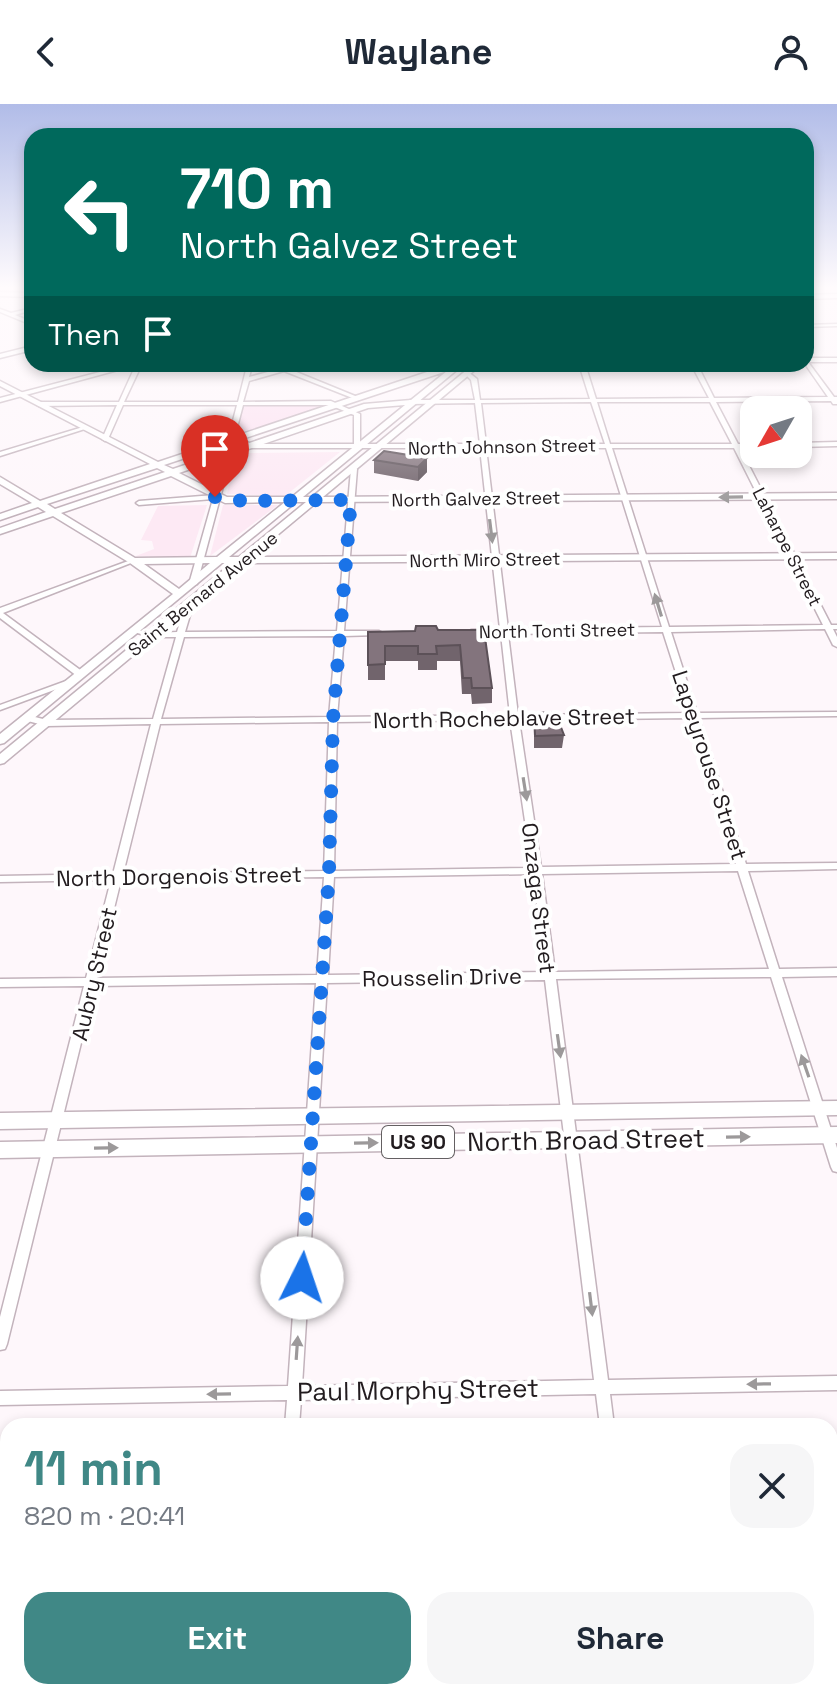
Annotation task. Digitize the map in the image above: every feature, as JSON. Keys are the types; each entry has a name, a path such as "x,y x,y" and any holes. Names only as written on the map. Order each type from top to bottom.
{"main road":[{"name":"North Broad Street","path":"0,1121 828,1108"},
{"name":"North Broad Street","path":"0,1150 832,1136"}],"street":[{"path":"814,371 837,406"},
{"path":"0,400 102,372"},
{"path":"105,439 135,372"},
{"path":"248,372 232,436 250,446"},
{"path":"245,380 276,372"},
{"path":"289,372 357,398"},
{"path":"0,517 443,372"},
{"name":"Saint Bernard Avenue","path":"0,740 295,501 410,402 451,372"},
{"name":"Saint Bernard Avenue","path":"0,760 354,469 452,384 455,372"},
{"name":"Onzaga Street","path":"463,372 474,379 478,402 503,632 569,1112 606,1418"},
{"name":"Lapeyrouse Street","path":"585,372 665,630 744,867 773,973 828,1108 837,1167"},
{"name":"Laharpe Street","path":"698,372 792,557 833,627 837,645"},
{"name":"North Galvez Street","path":"0,383 215,497 244,501 837,496"},
{"path":"410,402 428,398 452,384"},
{"path":"0,531 382,403 835,399"},
{"path":"39,404 336,405 357,414 357,449"},
{"path":"0,454 85,428"},
{"path":"812,445 837,444"},
{"name":"North Johnson Street","path":"250,446 357,449 740,446"},
{"path":"193,584 229,453"},
{"path":"292,1418 329,873 333,720 354,469"},
{"path":"0,480 133,561 180,594"},
{"path":"139,503 215,497"},
{"name":"North Miro Street","path":"133,561 837,556"},
{"path":"0,612 133,561"},
{"name":"Aubry Street","path":"0,1344 156,722 189,605"},
{"path":"0,612 80,674"},
{"name":"North Tonti Street","path":"459,632 833,627"},
{"path":"134,631 152,635 384,633"},
{"path":"0,708 69,683"},
{"name":"North Rocheblave Street","path":"27,718 47,723 837,714"},
{"name":"North Dorgenois Street","path":"0,879 837,866"},
{"name":"Rousselin Drive","path":"0,983 837,972"},
{"name":"Paul Morphy Street","path":"0,1398 837,1383"}],"shaded area":[{"path":"323,406 240,434 237,432 243,407"},
{"path":"340,452 285,496 227,494 235,456 247,453"},
{"path":"207,505 190,558 136,556 154,549 152,541 141,540 158,506"},
{"path":"223,505 278,505 210,556"}],"building":[{"path":"384,451 427,458 418,467 374,460"},
{"path":"416,626 436,626 438,630 484,630 492,688 472,688 471,678 463,678 460,645 436,646 437,654 418,654 418,646 385,646 385,664 368,665 368,632 415,631"},
{"path":"555,712 564,735 535,736 534,713"}],"route":[{"path":"215,497 244,501 351,500 333,720 329,873 302,1278"}]}
